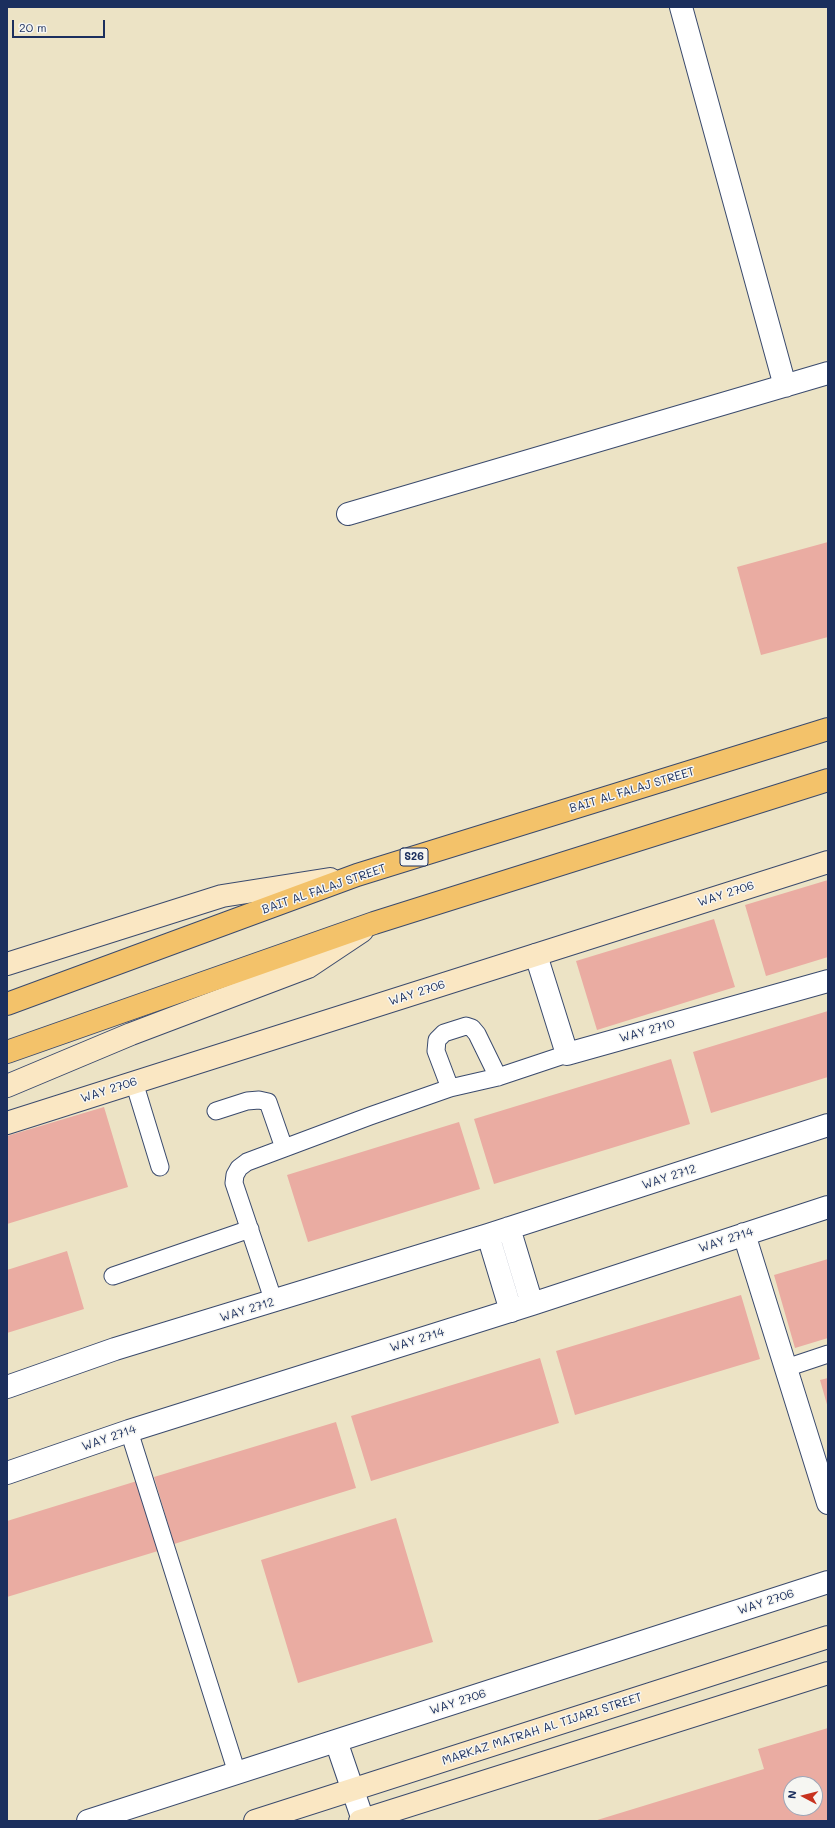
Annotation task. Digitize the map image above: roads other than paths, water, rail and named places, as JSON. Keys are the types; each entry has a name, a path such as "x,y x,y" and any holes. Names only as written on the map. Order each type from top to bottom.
{"main road":[{"name":"BAIT AL FALAJ STREET","path":"7,1004 357,875 827,730"},
{"path":"7,1052 374,923 828,780"},
{"name":"WAY 2706","path":"7,1123 828,862"},
{"path":"7,964 222,896 357,875"},
{"path":"7,1086 131,1034 308,967 374,923"},
{"name":"MARKAZ MATRAH AL TIJARI STREET","path":"255,1821 828,1637"},
{"path":"362,1820 828,1672"}],"street":[{"path":"681,7 784,386"},
{"path":"348,514 828,373"},
{"path":"536,955 566,1054"},
{"name":"WAY 2710","path":"566,1054 828,981"},
{"name":"WAY 2712","path":"7,1387 115,1349 274,1302 828,1126"},
{"name":"WAY 2714","path":"7,1474 129,1430 511,1311 828,1207"},
{"path":"509,1228 532,1304"},
{"path":"744,1234 828,1503"},
{"path":"488,1235 511,1311"},
{"name":"WAY 2706","path":"88,1821 828,1582"},
{"path":"336,1741 362,1820"}],"lane":[{"path":"450,1088 436,1051 437,1040 444,1033 466,1026 472,1028 477,1034 498,1077"},
{"path":"274,1302 234,1183 235,1175 239,1168 247,1162 450,1088 498,1077 566,1054"},
{"path":"134,1082 160,1167"},
{"path":"216,1110 247,1101 260,1100 268,1102 284,1148"},
{"path":"113,1276 250,1229"},
{"path":"786,1368 828,1354"},
{"path":"129,1430 237,1773"}]}
